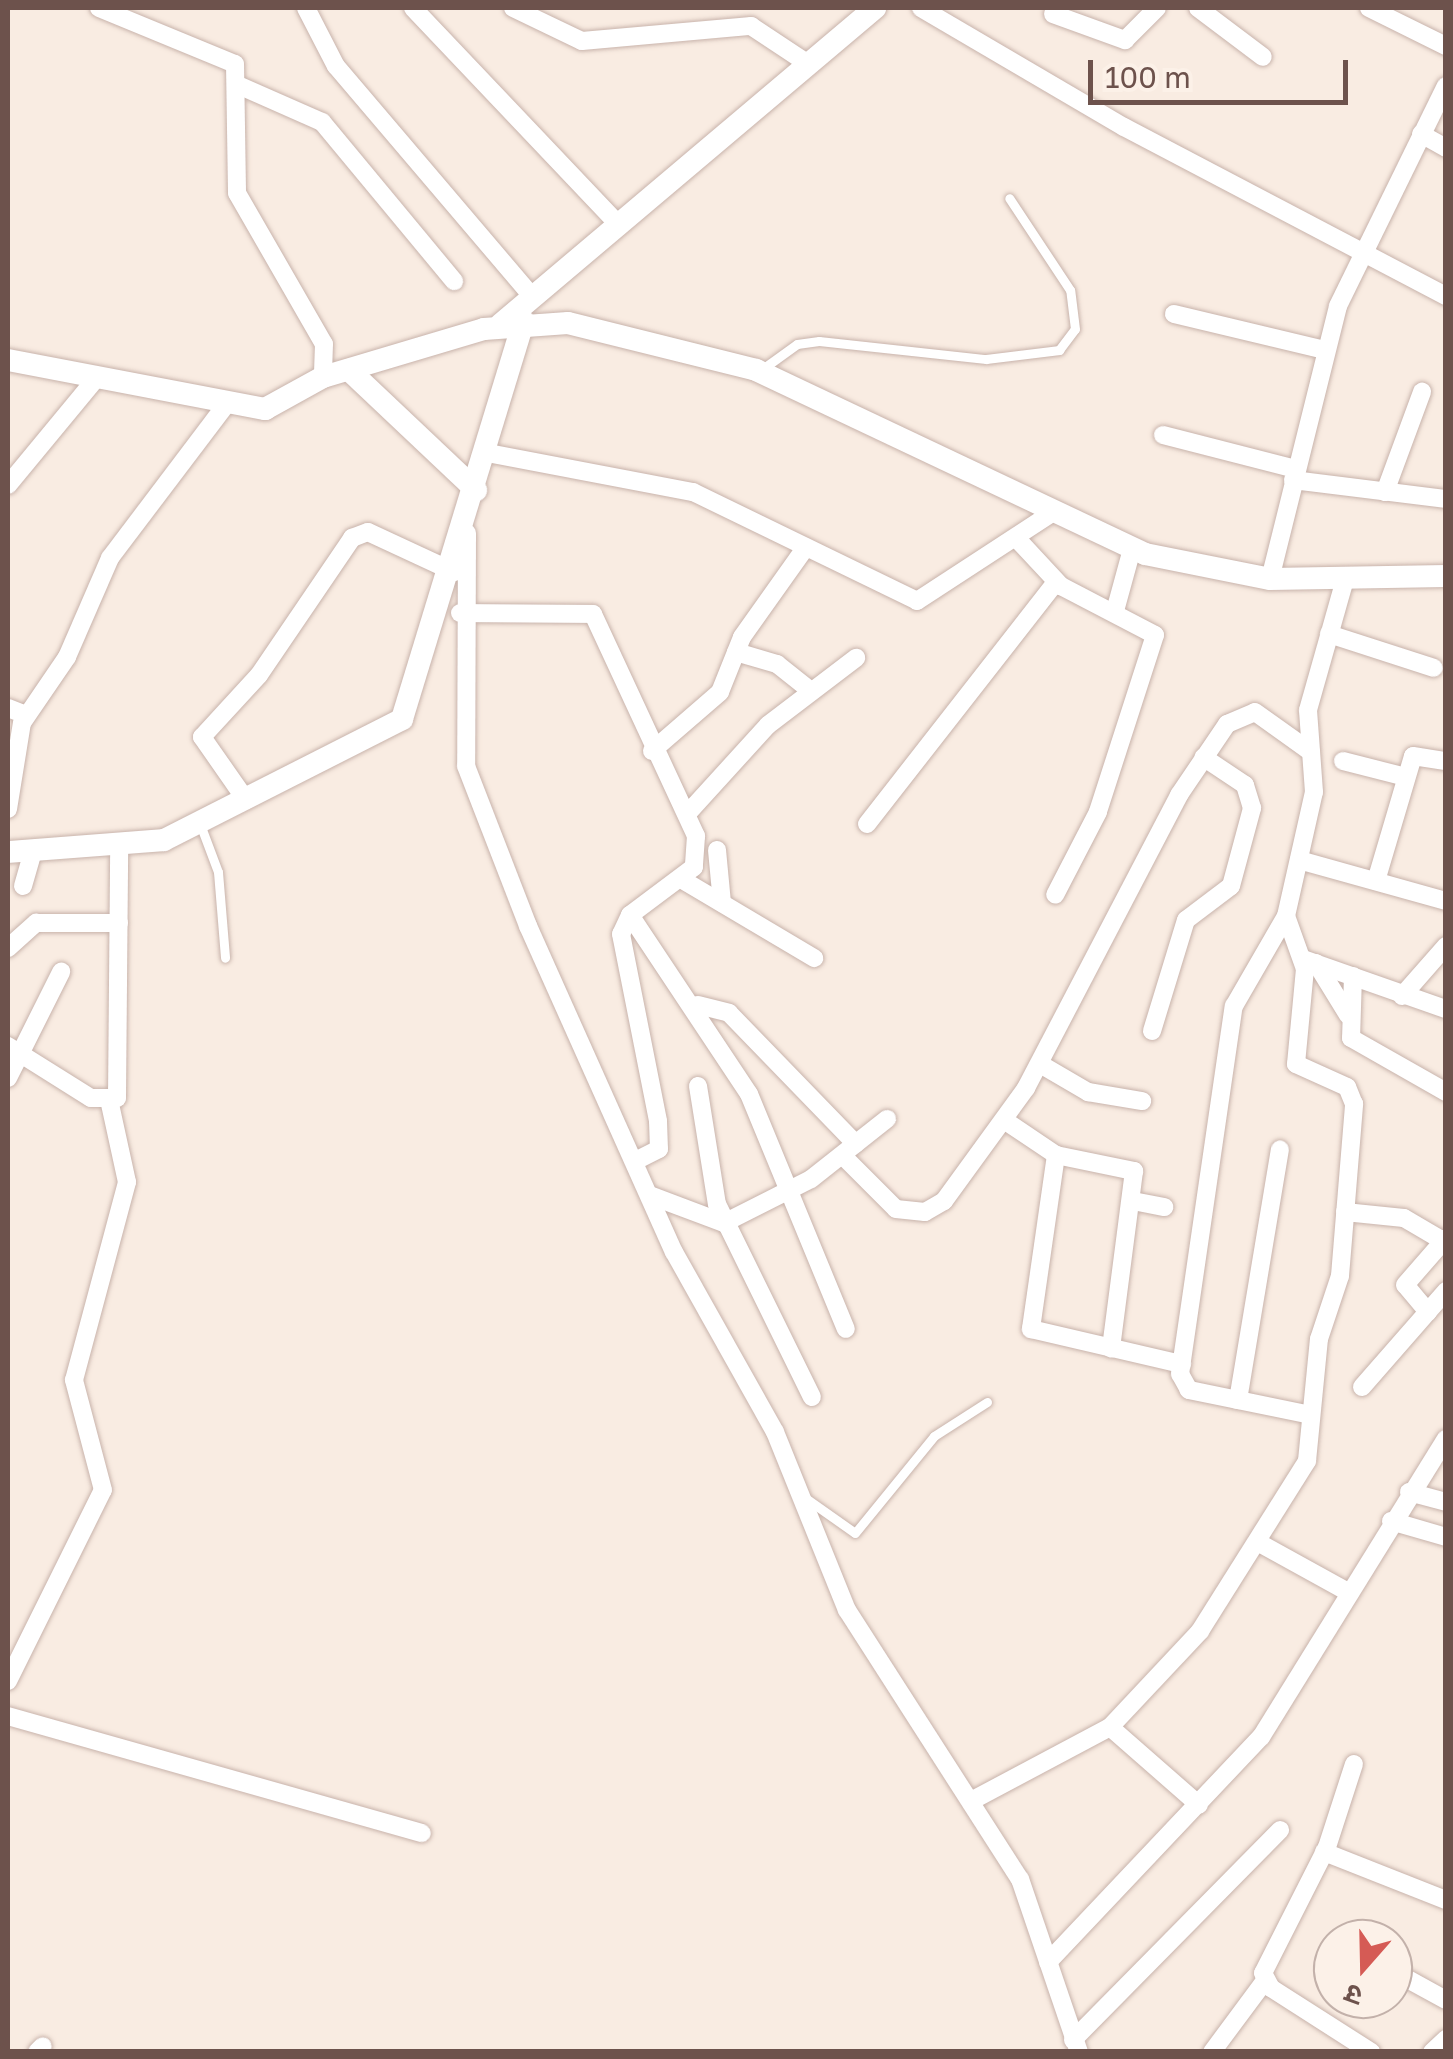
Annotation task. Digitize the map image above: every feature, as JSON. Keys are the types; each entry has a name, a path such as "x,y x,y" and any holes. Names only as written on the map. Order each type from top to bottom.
{"street":[{"path":"99,8 221,50 238,85 237,193 324,344 322,377"},
{"path":"306,8 336,66 532,296"},
{"path":"413,8 616,222"},
{"path":"513,8 582,41 751,26 807,64"},
{"path":"499,326 616,222 875,8"},
{"path":"921,8 1446,296"},
{"path":"1052,14 1125,40 1157,8"},
{"path":"1198,8 1263,57"},
{"path":"1368,8 1446,46"},
{"path":"238,85 322,122 454,281"},
{"path":"1270,580 1325,350 1360,251 1443,96"},
{"path":"1421,134 1446,148"},
{"path":"1174,314 1325,350"},
{"path":"8,852 119,848 200,824 402,720 454,572 524,321"},
{"path":"8,360 225,406 265,409 322,377 524,321 655,340 759,372 1132,549 1270,580 1344,583 1446,576"},
{"path":"349,370 476,490"},
{"path":"8,485 94,381"},
{"path":"1385,492 1422,392"},
{"path":"8,810 26,715 67,657 110,558 225,406"},
{"path":"1163,435 1294,475 1445,499"},
{"path":"488,453 693,492 918,602 1019,541 1052,513"},
{"path":"246,800 202,737 259,675 352,538 368,532 454,572"},
{"path":"466,532 460,613 466,766 652,1196 803,1497 848,1610 1020,1880 1076,2046 1280,1830"},
{"path":"1019,541 1056,582 1152,628 1154,645 1098,812 1055,895"},
{"path":"652,751 720,692 736,652 806,547"},
{"path":"1115,610 1132,549"},
{"path":"867,824 1056,582"},
{"path":"1312,1415 1183,1387 1182,1364 1236,996 1283,925 1314,792 1308,710 1344,583"},
{"path":"460,613 593,614 652,751 686,814 698,853 682,880 630,916 622,934 659,1149 637,1160"},
{"path":"1329,634 1434,668"},
{"path":"736,652 777,664 812,691"},
{"path":"686,814 812,691 856,658"},
{"path":"8,708 26,715"},
{"path":"698,1005 720,1008 750,1031 896,1209 925,1212 967,1175 1040,1064 1203,757 1227,724 1255,712 1311,752"},
{"path":"1376,881 1406,777 1418,753 1446,761"},
{"path":"1152,1030 1186,920 1232,886 1252,808 1245,785 1203,757"},
{"path":"1343,761 1406,777"},
{"path":"8,1681 103,1490 74,1380 126,1182 110,1104 119,1088 119,848"},
{"path":"717,850 722,904"},
{"path":"23,886 33,851"},
{"path":"1299,860 1446,902"},
{"path":"682,880 814,958"},
{"path":"630,916 698,1005 761,1118 785,1194 846,1329"},
{"path":"8,948 36,923 119,923"},
{"path":"1283,925 1348,1015"},
{"path":"1402,996 1446,946"},
{"path":"1307,958 1446,1010"},
{"path":"971,1801 1110,1727 1177,1659 1262,1544 1307,1461 1345,1212 1354,1094 1296,1064 1307,958"},
{"path":"8,1078 15,1051 60,972"},
{"path":"1353,976 1348,1015 1351,1038 1446,1092"},
{"path":"15,1051 110,1104"},
{"path":"1040,1064 1088,1092 1142,1101"},
{"path":"698,1086 724,1223 812,1398"},
{"path":"652,1196 724,1223 785,1194 886,1119"},
{"path":"1004,1120 1056,1156 1129,1167 1133,1201 1111,1350"},
{"path":"1238,1400 1280,1149"},
{"path":"1056,1156 1029,1325 1111,1350 1182,1364"},
{"path":"1133,1201 1164,1207"},
{"path":"1345,1212 1404,1218 1444,1239 1406,1285 1428,1312"},
{"path":"1362,1388 1446,1291"},
{"path":"1048,1962 1262,1737 1390,1521 1446,1439"},
{"path":"1409,1492 1446,1502"},
{"path":"1390,1521 1446,1537"},
{"path":"1262,1544 1348,1592"},
{"path":"8,1716 422,1833"},
{"path":"1110,1727 1199,1805"},
{"path":"1212,2052 1264,1982 1324,1852 1354,1764"},
{"path":"1324,1852 1446,1900"},
{"path":"1264,1982 1371,2052"},
{"path":"1413,1983 1446,2000"},
{"path":"1432,2052 1446,2039"}],"lane":[{"path":"759,372 798,344 819,341 986,360 1059,350 1075,329 1070,290 1009,198"},
{"path":"200,824 218,872 225,958"},
{"path":"803,1497 855,1533 934,1436 987,1402"}]}
